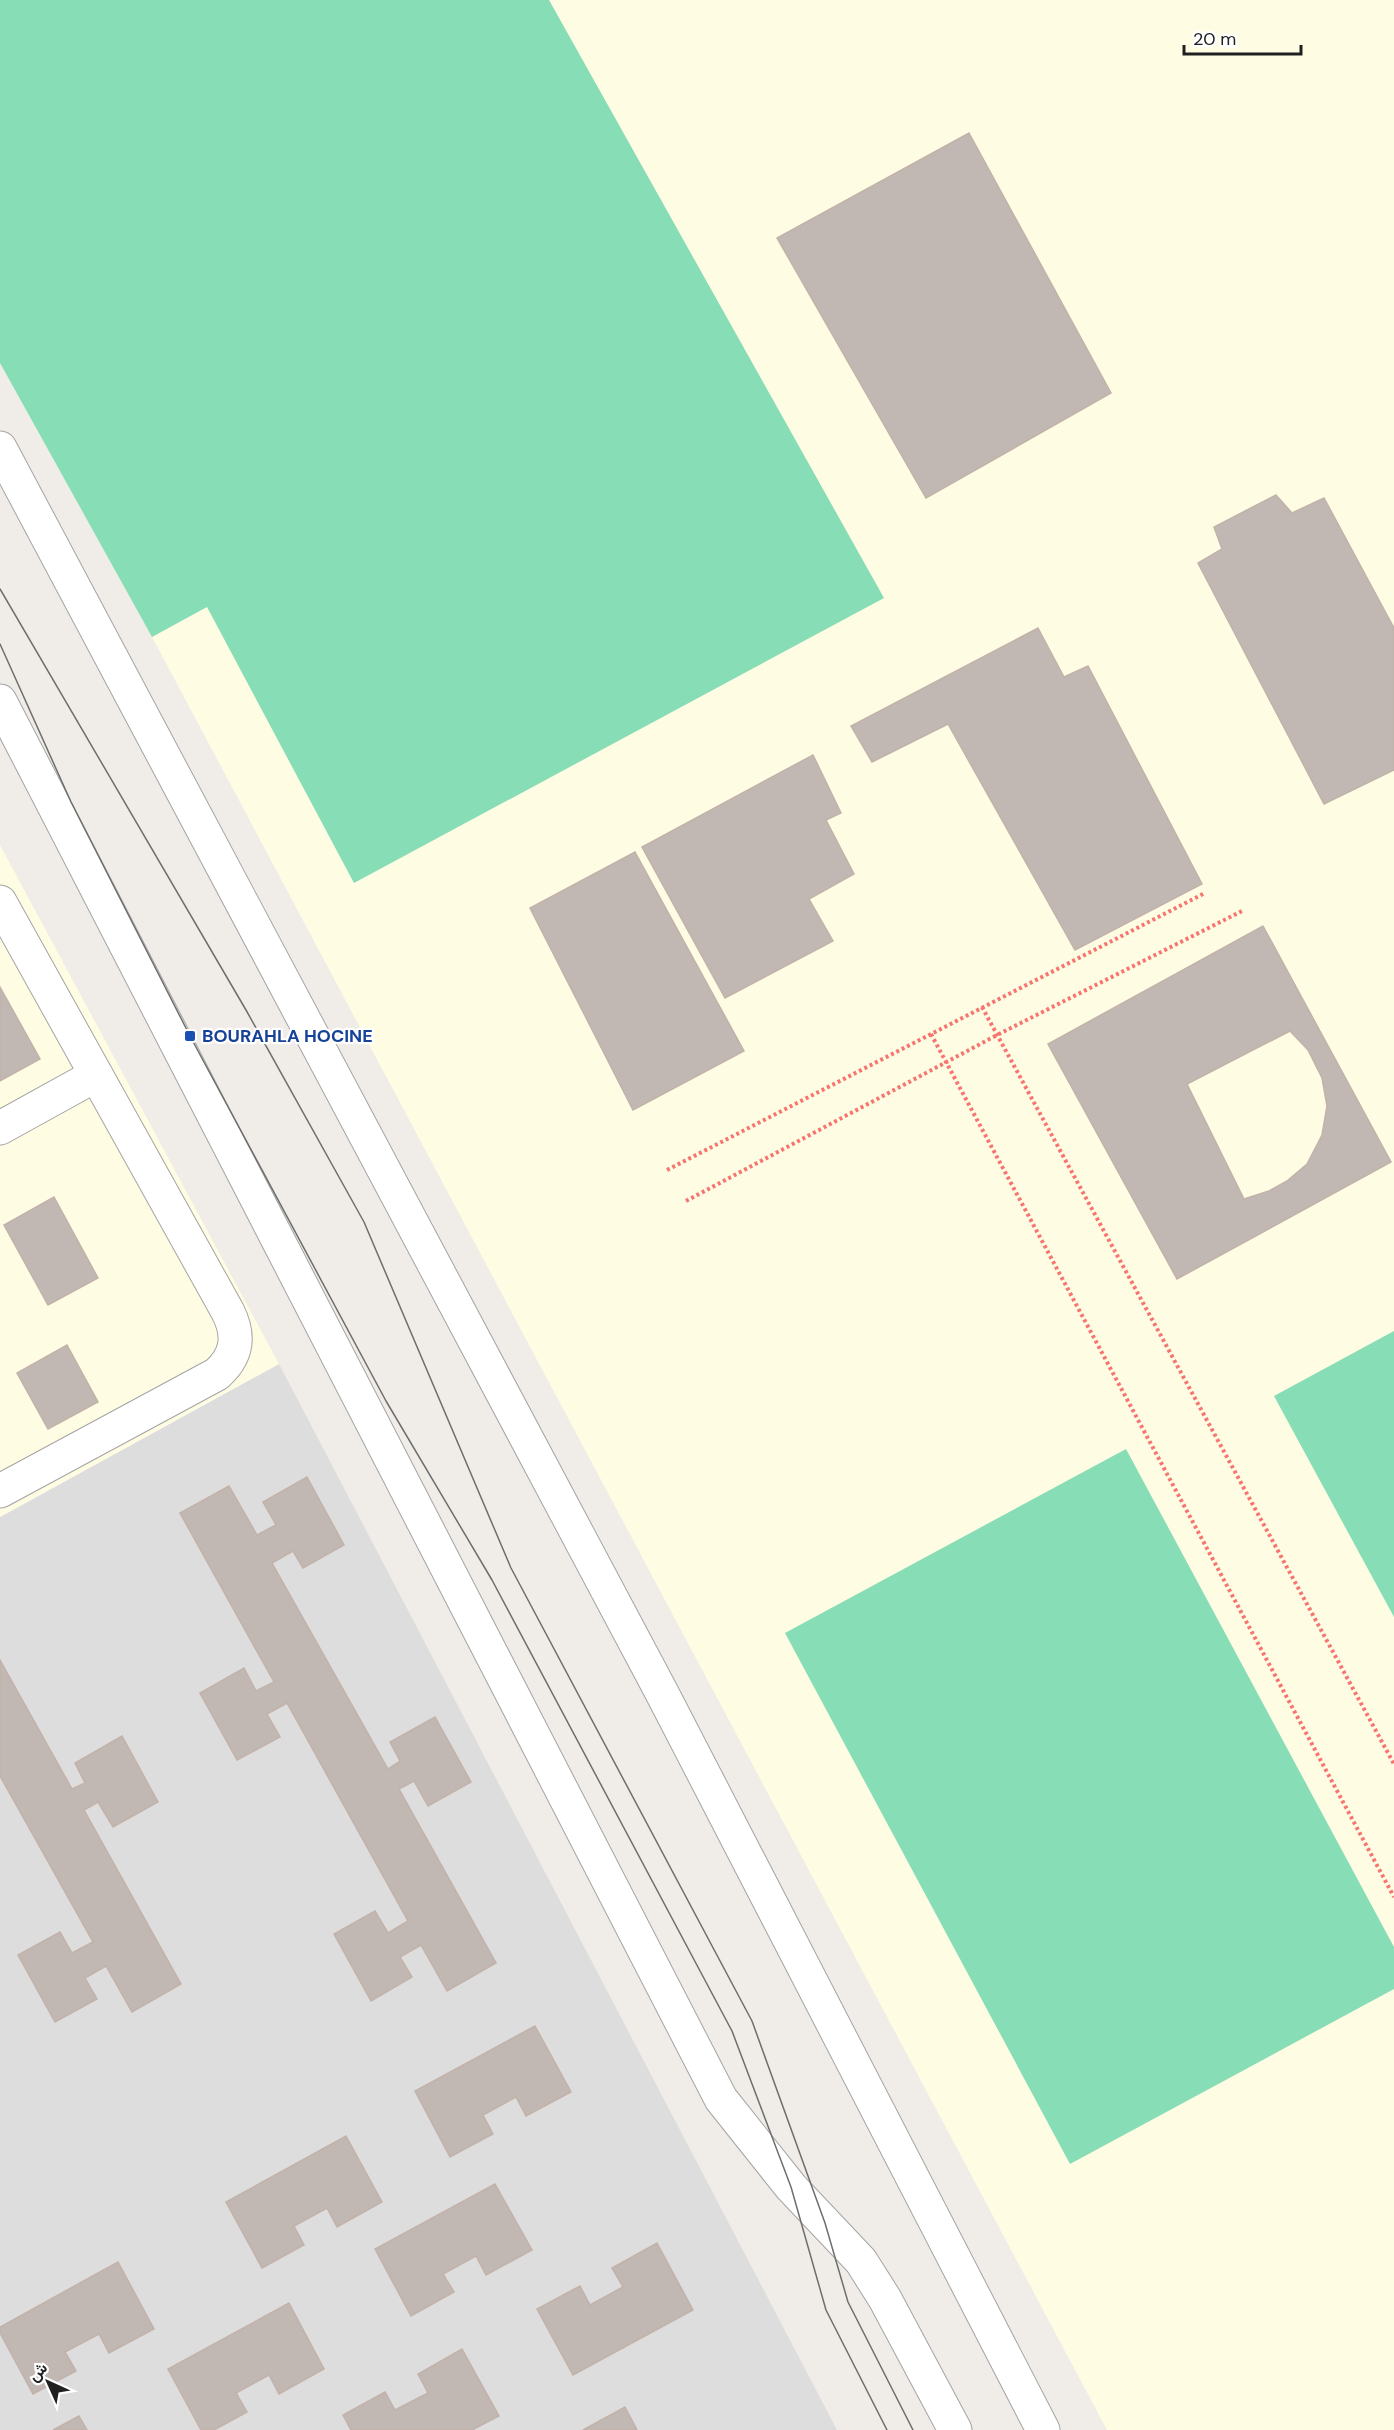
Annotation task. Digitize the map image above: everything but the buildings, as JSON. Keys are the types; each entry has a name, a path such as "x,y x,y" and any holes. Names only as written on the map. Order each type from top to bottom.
{"street":[{"path":"0,448 662,1693 1043,2430"},
{"path":"0,701 721,2100 791,2187 861,2261 885,2300 955,2430"},
{"path":"0,902 234,1323 237,1336 231,1359 217,1374 0,1491"},
{"path":"0,1128 96,1075"}],"path":[{"path":"667,1170 1205,893"},
{"path":"686,1201 999,1034 1244,910"},
{"path":"982,1007 999,1034 1394,1764"},
{"path":"931,1034 1394,1897"}],"shaded area":[{"path":"0,0 1394,0 1394,2430 1107,2430 152,637 0,363"},
{"path":"0,845 279,1364 0,1517"},
{"path":"279,1364 837,2430 0,2430 0,1517"}],"green space":[{"path":"0,0 549,0 884,598 354,883 207,607 152,637 0,363"},
{"path":"1394,1331 1394,1617 1274,1396"},
{"path":"1126,1449 1394,1947 1394,1989 1070,2164 785,1633"}],"tram line":[{"path":"0,589 246,1010 364,1222 511,1568 752,2021 825,2223 848,2302 913,2430"},
{"path":"0,644 71,802 190,1036 386,1401 492,1580 732,2031 791,2187 826,2310 887,2430"}],"place":[{"name":"BOURAHLA HOCINE","path":"190,1036"}]}
